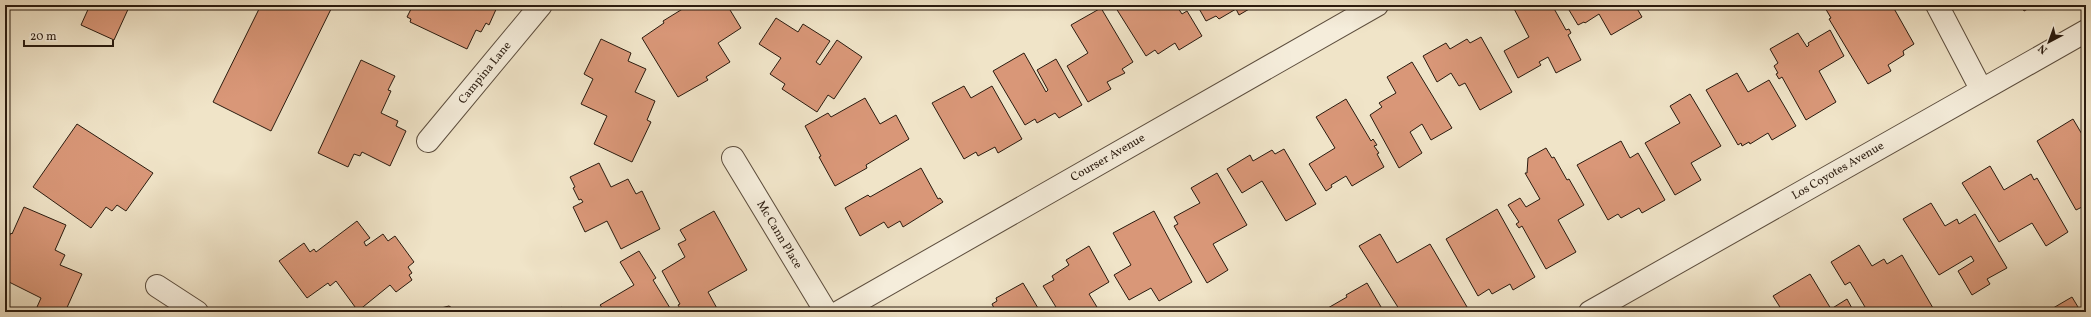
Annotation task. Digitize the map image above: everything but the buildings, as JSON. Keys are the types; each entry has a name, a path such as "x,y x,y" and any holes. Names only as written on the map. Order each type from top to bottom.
{"street":[{"name":"Campina Lane","path":"428,141 541,5"},
{"name":"Courser Avenue","path":"839,312 1377,5"},
{"path":"1937,5 1982,89"},
{"name":"Los Coyotes Avenue","path":"1590,312 2086,31"},
{"name":"Mc Cann Place","path":"733,158 826,312"},
{"path":"156,286 197,312"}]}
